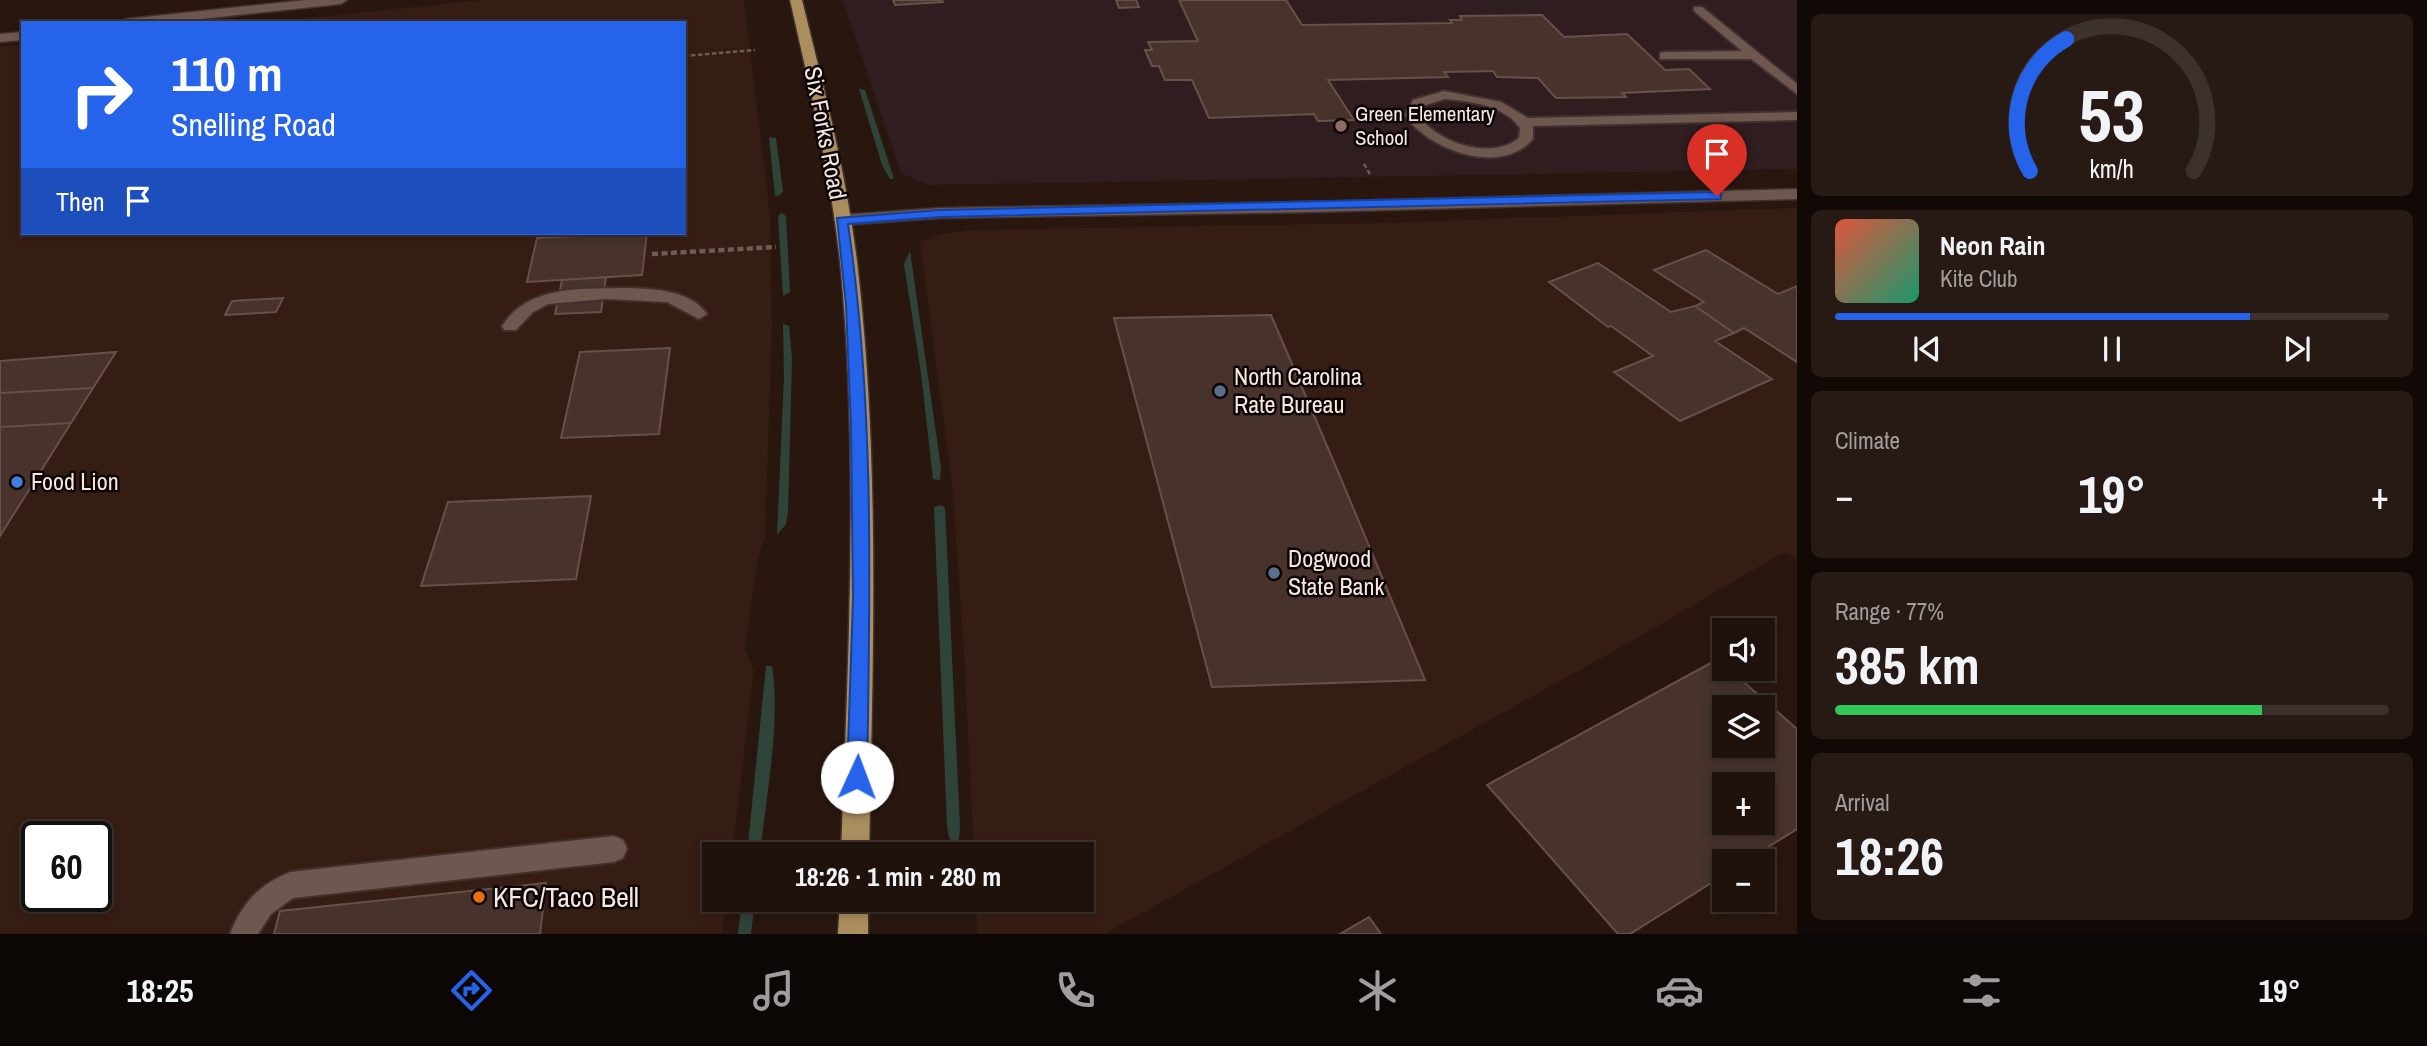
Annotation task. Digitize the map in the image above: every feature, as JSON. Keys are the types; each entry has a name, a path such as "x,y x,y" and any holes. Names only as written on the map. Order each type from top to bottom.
{"main road":[{"name":"Six Forks Road","path":"796,0 817,87 842,220 853,305 859,426 862,598 855,842"},
{"path":"853,934 854,912"}],"street":[{"path":"145,21 341,0"},
{"path":"0,38 21,36"},
{"path":"842,220 940,213 1797,194"}],"lane":[{"path":"1699,9 1797,90"},
{"path":"1664,56 1754,55"},
{"path":"1523,122 1527,131 1525,140 1517,147 1503,151 1476,151 1447,145 1431,137 1419,128 1412,118 1412,110 1418,102 1429,97 1462,95 1498,105 1523,122 1797,116"},
{"path":"510,326 524,310 537,301 549,298 627,294 670,297 686,303 699,314"},
{"path":"244,934 248,919 267,897 290,884 614,849"}],"path":[{"path":"686,56 755,50"},
{"path":"1364,164 1373,180"},
{"path":"652,254 776,247"}],"shaded area":[{"path":"483,0 744,0 770,216 772,325 765,537 757,562 745,649 754,669 733,842 702,842 702,912 725,912 722,934 0,934 0,47 21,44 21,235 686,235 686,21 280,21"},
{"name":"Green Elementary School","path":"843,0 1797,0 1797,169 928,185 901,173"},
{"path":"1797,208 1797,559 1786,553 1777,556 1630,642 1104,934 977,934 976,912 1094,912 1094,842 973,842 952,484 920,242 942,234 972,230 1384,223"}],"green space":[{"path":"859,89 865,90 894,179 890,179 882,165"},
{"path":"769,137 776,138 783,191 775,196"},
{"path":"782,213 786,216 790,292 783,296 778,216"},
{"path":"910,251 941,468 940,480 933,479 921,373 904,264"},
{"path":"783,324 789,326 792,358 788,513 786,524 777,535 784,377"},
{"path":"942,505 945,508 959,842 952,842 947,826 934,507"},
{"path":"766,666 772,666 774,735 762,842 748,842"},
{"path":"741,912 754,912 751,934 738,934"}],"building":[{"path":"893,0 942,0 943,2 895,5"},
{"path":"1116,0 1136,0 1139,7 1119,8"},
{"path":"1179,0 1286,0 1302,25 1452,23 1450,20 1462,20 1460,16 1542,15 1564,37 1627,34 1665,70 1689,69 1710,89 1622,93 1626,97 1556,98 1538,78 1497,77 1493,71 1444,72 1448,77 1328,80 1354,120 1318,121 1314,114 1209,118 1192,80 1165,80 1159,66 1152,66 1145,50 1152,50 1148,42 1198,41"},
{"path":"647,235 642,275 527,282 537,238"},
{"path":"1706,250 1778,294 1797,286 1797,362 1744,328 1734,333 1695,306 1704,302 1654,270"},
{"path":"1598,263 1671,312 1695,306 1734,333 1715,341 1772,379 1680,421 1614,372 1653,356 1611,326 1608,327 1549,282"},
{"path":"606,277 601,312 555,314 562,280"},
{"path":"283,298 276,312 225,315 232,301"},
{"path":"1271,315 1425,680 1212,687 1114,318"},
{"path":"670,348 659,434 561,438 580,352"},
{"path":"116,352 93,388 0,393 0,361"},
{"path":"93,388 71,423 0,427 0,393"},
{"name":"Food Lion","path":"71,423 0,536 0,427"},
{"path":"591,496 576,579 421,586 448,502"},
{"path":"1712,662 1712,681 1743,681 1759,695 1712,695 1712,758 1775,758 1775,710 1797,729 1797,829 1765,849 1712,849 1712,883 1630,934 1618,934 1487,785"},
{"name":"KFC/Taco Bell","path":"546,883 540,934 274,934 280,911"},
{"path":"1369,917 1381,934 1340,934"}],"place":[{"name":"Green Elementary School","path":"1341,126"},
{"name":"North Carolina Rate Bureau","path":"1220,391"},
{"name":"Food Lion","path":"17,482"},
{"name":"Dogwood State Bank","path":"1274,573"},
{"name":"KFC/Taco Bell","path":"479,897"}],"route":[{"path":"857,777 862,598 859,426 853,305 842,220 940,213 1314,207 1717,196"}]}
